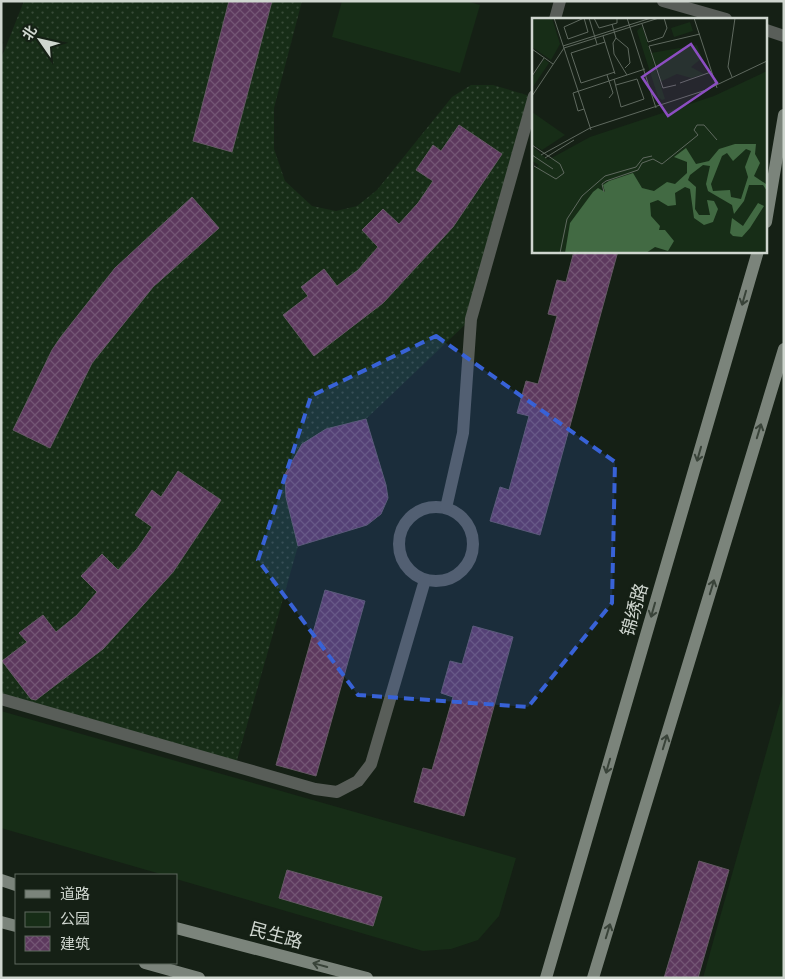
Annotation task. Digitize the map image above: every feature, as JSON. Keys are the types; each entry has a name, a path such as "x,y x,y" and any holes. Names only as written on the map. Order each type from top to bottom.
{"main road":[{"path":"768,210 784,115"},
{"name":"锦绣路","path":"546,978 758,252"},
{"path":"594,978 784,349"},
{"path":"1,880 15,885"},
{"path":"1,922 15,926"},
{"name":"民生路","path":"178,929 367,978"},
{"path":"149,964 199,978"}],"street":[{"path":"556,18 560,1"},
{"path":"664,1 723,18"},
{"path":"768,31 784,36"},
{"path":"446,508 463,433 471,320 532,103"},
{"path":"431,507 446,508 464,518 474,539 473,551 469,562 461,572 450,579 438,582 425,580 413,574 405,564 400,552 399,540 403,527 410,517 420,510 431,507"},
{"path":"1,699 315,790 337,792 358,781 371,764 425,580"}],"highlighted area":[{"path":"436,336 615,462 612,603 528,707 358,695 258,560 311,396"}],"green space":[{"path":"24,1 302,1 274,108 274,149 285,181 312,206 336,211 357,206 377,190 452,97 471,85 493,85 532,97 471,319 366,419 326,429 302,444 285,474 286,497 298,546 235,767 1,699 1,59"},
{"path":"342,1 467,1 480,5 460,73 332,37"},
{"path":"784,689 784,978 703,978"},
{"path":"1,711 516,858 499,916 478,940 451,949 423,951 178,880 178,874 161,874 1,828"}],"building":[{"path":"229,1 272,1 232,152 193,141"},
{"path":"459,125 502,154 453,227 383,303 314,356 283,315 308,296 301,287 324,269 337,286 358,270 378,247 362,230 383,209 399,224 418,203 433,181 416,170 433,145 441,151"},
{"path":"192,197 219,228 153,287 92,363 50,448 13,430 52,350 60,338 115,268"},
{"path":"574,252 618,252 540,535 490,521 500,487 509,490 529,416 517,413 526,381 538,384 557,316 548,314 557,280 566,282"},
{"path":"366,419 386,485 388,498 381,514 367,525 298,546 286,497 285,474 302,444 326,429"},
{"path":"178,471 221,500 173,572 103,649 36,700 31,699 2,661 27,642 19,633 43,615 56,632 77,615 97,592 81,576 102,554 118,570 137,549 152,527 135,515 152,490 161,497"},
{"path":"325,590 365,601 316,776 276,765"},
{"path":"473,626 513,637 464,816 414,802 423,768 432,770 453,697 441,693 450,661 462,664"},
{"path":"699,861 729,870 698,978 664,978"},
{"path":"287,870 382,897 373,926 279,898"}]}
